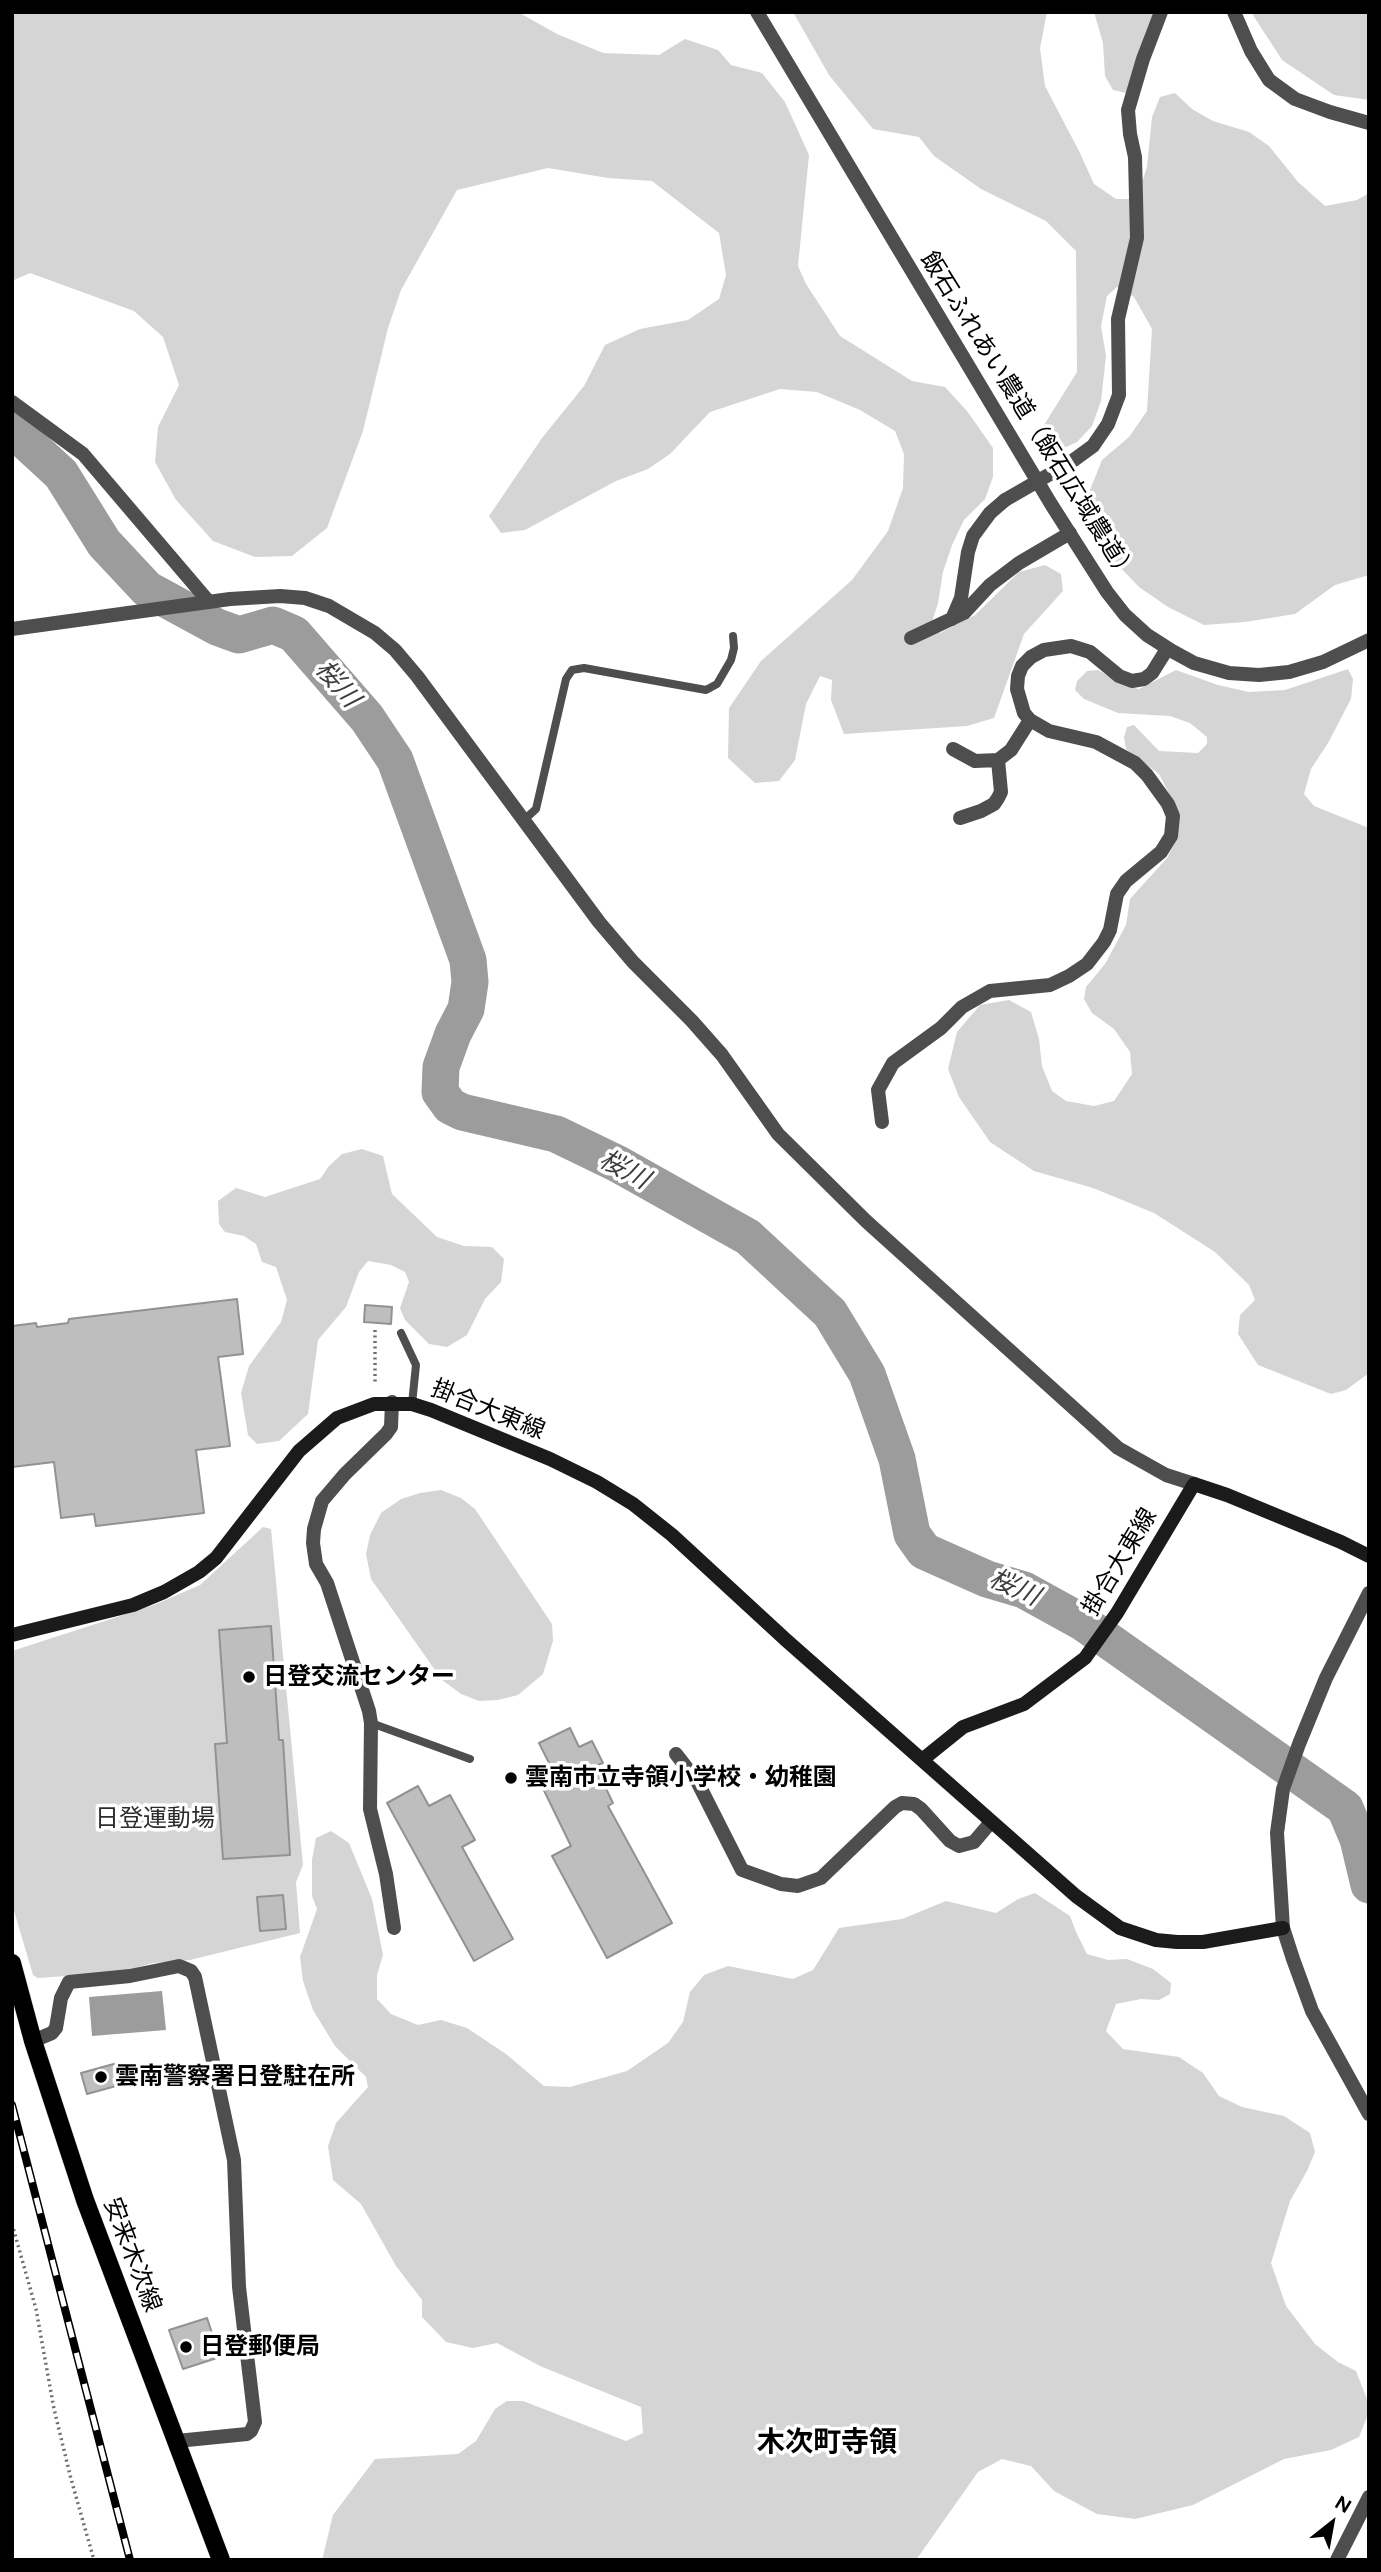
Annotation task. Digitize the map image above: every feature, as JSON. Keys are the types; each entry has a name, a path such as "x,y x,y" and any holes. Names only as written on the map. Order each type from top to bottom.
{"main road":[{"name":"掛合大東線","path":"12,1635 133,1605 164,1592 199,1572 229,1543 299,1451 337,1418 374,1404 412,1404 432,1409 550,1459 597,1482 633,1504 672,1535 991,1822 1076,1896 1120,1928 1138,1936 1177,1942 1203,1942 1283,1928"},
{"path":"1194,1484 1289,1520 1369,1556"},
{"name":"掛合大東線","path":"922,1760 963,1727 1024,1704 1085,1658 1109,1625 1194,1484"},
{"name":"安来木次線","path":"12,1963 33,2041 85,2200 221,2560"}],"street":[{"name":"飯石ふれあい農道（飯石広域農道）","path":"757,12 1070,533 1107,592 1125,615 1167,649 1194,663 1229,673 1259,675 1289,672 1322,662 1369,640"},
{"path":"952,619 961,598 973,536 990,513 1005,500 1094,446 1108,424 1119,395 1118,319 1137,238 1136,167 1128,110 1139,69 1161,12"},
{"path":"1234,12 1251,51 1269,80 1296,99 1330,113 1369,123"},
{"path":"12,401 83,454 203,603"},
{"path":"911,638 964,613 990,585 1070,533"},
{"path":"12,629 249,597 305,598 330,606 375,633 395,650 417,676 599,922 722,1055 778,1134 866,1222 1118,1448 1166,1475 1194,1484"},
{"path":"882,1122 878,1090 893,1063 941,1028 962,1007 990,991 1050,985 1087,964 1110,930 1118,894 1126,881 1161,852 1171,836 1173,816 1147,775 1135,763 1096,742 1049,731 1030,720 1024,713 1017,689 1018,676 1023,666 1031,657 1044,650 1058,647 1080,648 1090,652 1119,676 1132,681 1144,679 1152,673 1167,649"},
{"path":"953,749 975,761 998,760 1012,750 1030,720"},
{"path":"960,818 988,807 998,798 1001,792 998,760"},
{"path":"392,1402 391,1427 322,1500 314,1529 316,1563 327,1583 371,1723 370,1809 386,1874 394,1928"},
{"path":"1369,1593 1326,1678 1299,1744 1283,1788 1276,1833 1283,1928 1312,2011 1369,2114"},
{"path":"676,1754 697,1781 742,1870 781,1884 798,1885 821,1878 902,1803 914,1804 921,1809 950,1841 959,1846 974,1842 991,1822"},
{"path":"33,2041 52,2033 56,2028 61,1998 69,1982 130,1976 179,1966 191,1971 195,1978 234,2160 239,2287 255,2422 247,2434 177,2441"},
{"path":"1337,2560 1368,2504"}],"lane":[{"path":"525,819 536,809 566,679 572,670 584,668 706,690 717,684 731,660 733,636"},
{"path":"401,1333 416,1365 412,1404"},
{"path":"371,1723 470,1759"}],"path":[{"path":"375,1330 375,1385"},
{"path":"12,2224 36,2309 54,2409 94,2560"}],"green space":[{"path":"12,12 518,12 557,34 603,53 659,55 685,39 718,50 731,65 762,73 785,102 809,155 798,266 806,284 840,336 912,381 945,387 967,411 993,448 993,477 985,499 964,520 952,545 932,622 940,633 975,615 1019,572 1045,565 1061,574 1063,591 1024,634 994,718 967,726 844,734 831,700 832,680 820,676 806,704 795,760 779,781 755,783 728,758 729,708 761,661 852,580 888,531 903,488 904,454 895,431 860,410 817,392 780,389 710,412 670,454 648,469 616,481 525,530 501,533 489,516 542,438 584,386 605,345 640,329 688,320 719,299 726,275 719,233 652,181 608,178 548,168 457,190 401,290 388,328 363,431 327,528 292,556 255,557 213,541 176,500 155,462 158,427 179,385 163,337 134,311 30,273 12,281"},
{"path":"793,12 1047,12 1040,48 1045,86 1094,184 1116,199 1130,199 1139,191 1147,167 1152,117 1160,97 1175,93 1192,109 1213,121 1249,132 1269,146 1298,182 1325,206 1357,200 1369,193 1369,575 1335,585 1295,614 1204,625 1168,607 1139,587 1094,540 1086,500 1102,460 1129,437 1147,411 1152,329 1134,297 1117,287 1107,296 1101,326 1106,356 1101,401 1092,426 1077,442 1064,448 1050,439 1044,425 1077,372 1076,251 1046,221 981,189 934,156 919,137 873,129 829,75"},
{"path":"1094,12 1155,12 1139,55 1137,79 1126,93 1113,90 1105,76 1103,43"},
{"path":"1251,12 1369,12 1369,100 1334,95 1282,60"},
{"path":"1348,669 1353,679 1351,699 1311,769 1304,794 1314,806 1369,828 1369,1373 1346,1390 1331,1394 1258,1365 1238,1334 1240,1315 1255,1300 1249,1285 1215,1252 1154,1213 1093,1188 1034,1171 990,1142 959,1097 948,1069 957,1032 980,1005 1009,1000 1031,1012 1039,1039 1042,1066 1052,1091 1066,1101 1094,1106 1114,1101 1132,1074 1130,1052 1114,1029 1092,1013 1084,999 1086,987 1105,964 1126,925 1130,899 1167,858 1178,837 1172,799 1159,774 1126,749 1124,737 1127,727 1134,725 1159,751 1198,753 1207,744 1207,737 1190,723 1170,716 1118,713 1084,699 1075,690 1077,681 1087,671 1098,670 1125,686 1139,689 1176,670 1218,685 1249,692 1285,690"},
{"path":"362,1149 383,1156 392,1194 437,1237 464,1246 492,1247 504,1259 501,1282 485,1299 467,1335 447,1347 429,1344 405,1320 400,1308 409,1282 405,1272 391,1265 368,1261 359,1272 346,1307 318,1340 308,1414 279,1441 257,1444 248,1435 241,1393 249,1366 281,1322 287,1300 276,1267 262,1262 256,1244 244,1236 225,1232 219,1224 218,1201 236,1188 265,1197 320,1179 342,1154"},
{"path":"441,1490 461,1498 475,1509 552,1624 553,1641 543,1674 518,1695 479,1701 461,1694 442,1680 371,1579 366,1554 370,1535 381,1513 401,1499"},
{"name":"日登運動場","path":"263,1527 271,1529 303,1865 296,1882 300,1933 190,1960 153,1963 122,1972 38,1978 33,1975 12,1904 12,1651 154,1605 200,1585"},
{"path":"331,1831 349,1843 372,1899 383,1955 377,1975 377,1999 391,2014 418,2025 441,2020 467,2028 506,2054 544,2086 570,2087 627,2071 668,2043 683,2022 690,1992 704,1975 728,1966 793,1979 813,1970 839,1928 902,1919 946,1901 996,1913 1018,1899 1035,1893 1070,1916 1087,1954 1108,1960 1127,1959 1153,1969 1171,1983 1170,1994 1159,2000 1141,1999 1116,2004 1106,2031 1123,2049 1179,2057 1203,2073 1219,2096 1242,2107 1284,2116 1310,2133 1315,2152 1290,2201 1271,2263 1286,2306 1315,2344 1338,2362 1356,2371 1369,2404 1369,2412 1359,2437 1331,2450 1284,2459 1193,2505 1135,2519 1097,2514 1054,2491 1031,2466 1002,2459 978,2472 916,2560 322,2560 333,2515 375,2459 458,2454 476,2441 495,2409 507,2401 523,2401 626,2441 643,2433 641,2407 540,2366 497,2343 473,2348 446,2342 422,2317 422,2300 396,2266 361,2204 333,2180 328,2146 336,2123 368,2087 366,2077 335,2046 313,2010 303,1981 300,1957 317,1909 312,1896 312,1860 316,1838"}],"shaded area":[{"path":"162,1991 166,2030 92,2036 89,1997"}],"building":[{"path":"237,1299 243,1354 218,1357 230,1446 196,1450 204,1513 96,1526 94,1514 61,1518 54,1462 12,1467 12,1326 36,1323 37,1327 68,1323 69,1319"},
{"path":"365,1305 392,1307 391,1324 364,1322"},
{"path":"271,1626 279,1740 283,1740 290,1855 223,1859 215,1744 227,1743 219,1630"},
{"path":"570,1728 579,1747 592,1741 603,1763 595,1766 613,1803 608,1806 672,1923 607,1958 552,1856 571,1846 535,1772 550,1765 539,1743"},
{"path":"418,1786 429,1806 450,1795 475,1840 462,1847 513,1939 474,1961 387,1803"},
{"path":"283,1895 286,1929 260,1931 257,1897"},
{"path":"121,2062 127,2083 87,2094 81,2073"},
{"path":"207,2318 220,2357 183,2369 169,2330"}],"waterway":[{"name":"桜川","path":"12,429 61,474 104,543 147,589 217,627 239,635 273,625 294,634 367,718 395,760 468,960 470,982 466,1009 441,1067 440,1092 450,1106 462,1112 556,1134 618,1164 748,1237 830,1313 867,1374 897,1459 912,1534 924,1551 987,1579 1024,1590 1082,1622 1345,1808 1358,1839 1369,1885"}],"railway":[{"path":"12,2105 130,2560"}],"place":[{"name":"日登交流センター","path":"249,1677"},
{"name":"雲南市立寺領小学校・幼稚園","path":"511,1778"},
{"name":"雲南警察署日登駐在所","path":"101,2077"},
{"name":"日登郵便局","path":"186,2347"}],"district":[{"name":"木次町寺領","path":"827,2443"}]}
